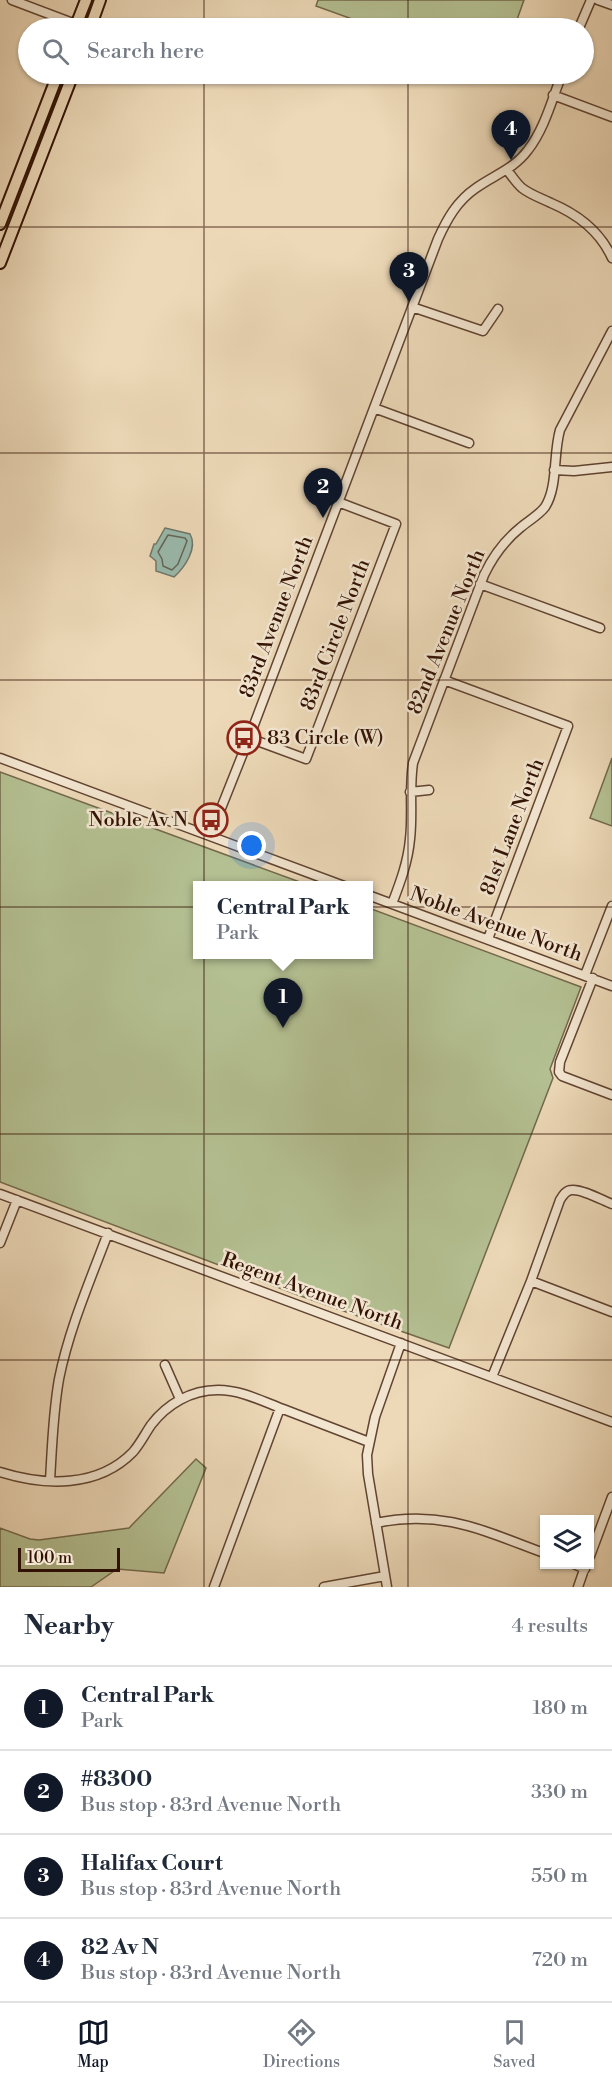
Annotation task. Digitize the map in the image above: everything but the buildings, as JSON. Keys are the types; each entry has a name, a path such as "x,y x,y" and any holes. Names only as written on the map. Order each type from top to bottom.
{"main road":[{"path":"83,18 86,0"},
{"path":"88,18 100,0"},
{"path":"0,224 54,84"},
{"path":"0,263 69,84"}],"street":[{"path":"12,0 57,18"},
{"path":"583,18 591,0"},
{"path":"598,0 612,5"},
{"name":"83rd Avenue North","path":"210,836 448,216 476,188 507,170 522,156 543,122 558,84"},
{"path":"553,94 612,117"},
{"path":"507,170 520,187 527,192 563,208 583,221 599,237 612,258"},
{"path":"412,307 483,331 498,309"},
{"name":"82nd Avenue North","path":"392,904 407,859 410,839 413,763 480,584 490,561 508,538 544,508 552,487 555,448 560,430 609,345 612,331"},
{"path":"374,408 469,443"},
{"path":"554,470 574,471 612,467"},
{"name":"83rd Circle North","path":"249,738 306,759 396,524 338,502"},
{"path":"480,584 600,628"},
{"name":"81st Lane North","path":"444,680 568,726 488,939"},
{"path":"0,758 333,881"},
{"path":"411,792 429,790"},
{"name":"Noble Avenue North","path":"373,897 612,986"},
{"path":"612,906 560,1062 559,1072 562,1076 612,1095"},
{"path":"492,1377 565,1192 578,1191 612,1204"},
{"name":"Regent Avenue North","path":"0,1194 612,1422"},
{"path":"0,1243 17,1200"},
{"path":"50,1481 55,1409 67,1347 108,1233"},
{"path":"531,1281 612,1312"},
{"path":"387,1587 368,1474 369,1442 375,1417 401,1343"},
{"path":"165,1365 180,1399"},
{"path":"0,1472 26,1479 75,1481 106,1472 133,1452 161,1414 180,1399 201,1392 224,1390 247,1395 369,1442"},
{"path":"214,1587 280,1408"},
{"path":"594,1545 612,1497"},
{"path":"376,1522 413,1517 455,1522 540,1552"},
{"path":"578,1587 584,1569"},
{"path":"324,1587 384,1576"}],"green space":[{"path":"318,0 524,0 518,18 349,18 316,6"},
{"path":"612,758 612,826 590,818"},
{"path":"0,772 297,881 193,881 193,959 373,959 373,909 581,987 550,1069 553,1078 449,1348 298,1295 0,1182"},
{"path":"196,1459 206,1468 164,1573 117,1569 91,1587 0,1587 0,1528 39,1540 129,1528"}],"water":[{"path":"165,528 190,534 192,539 189,557 174,577 156,571 156,561 150,556 154,544"}],"place":[{"name":"82 Av N","path":"511,160"},
{"name":"Halifax Court","path":"409,302"},
{"name":"#8300","path":"323,518"},
{"name":"83 Circle (W)","path":"244,738"},
{"name":"Noble Av N","path":"211,820"},
{"name":"Central Park","path":"283,1028"}]}
